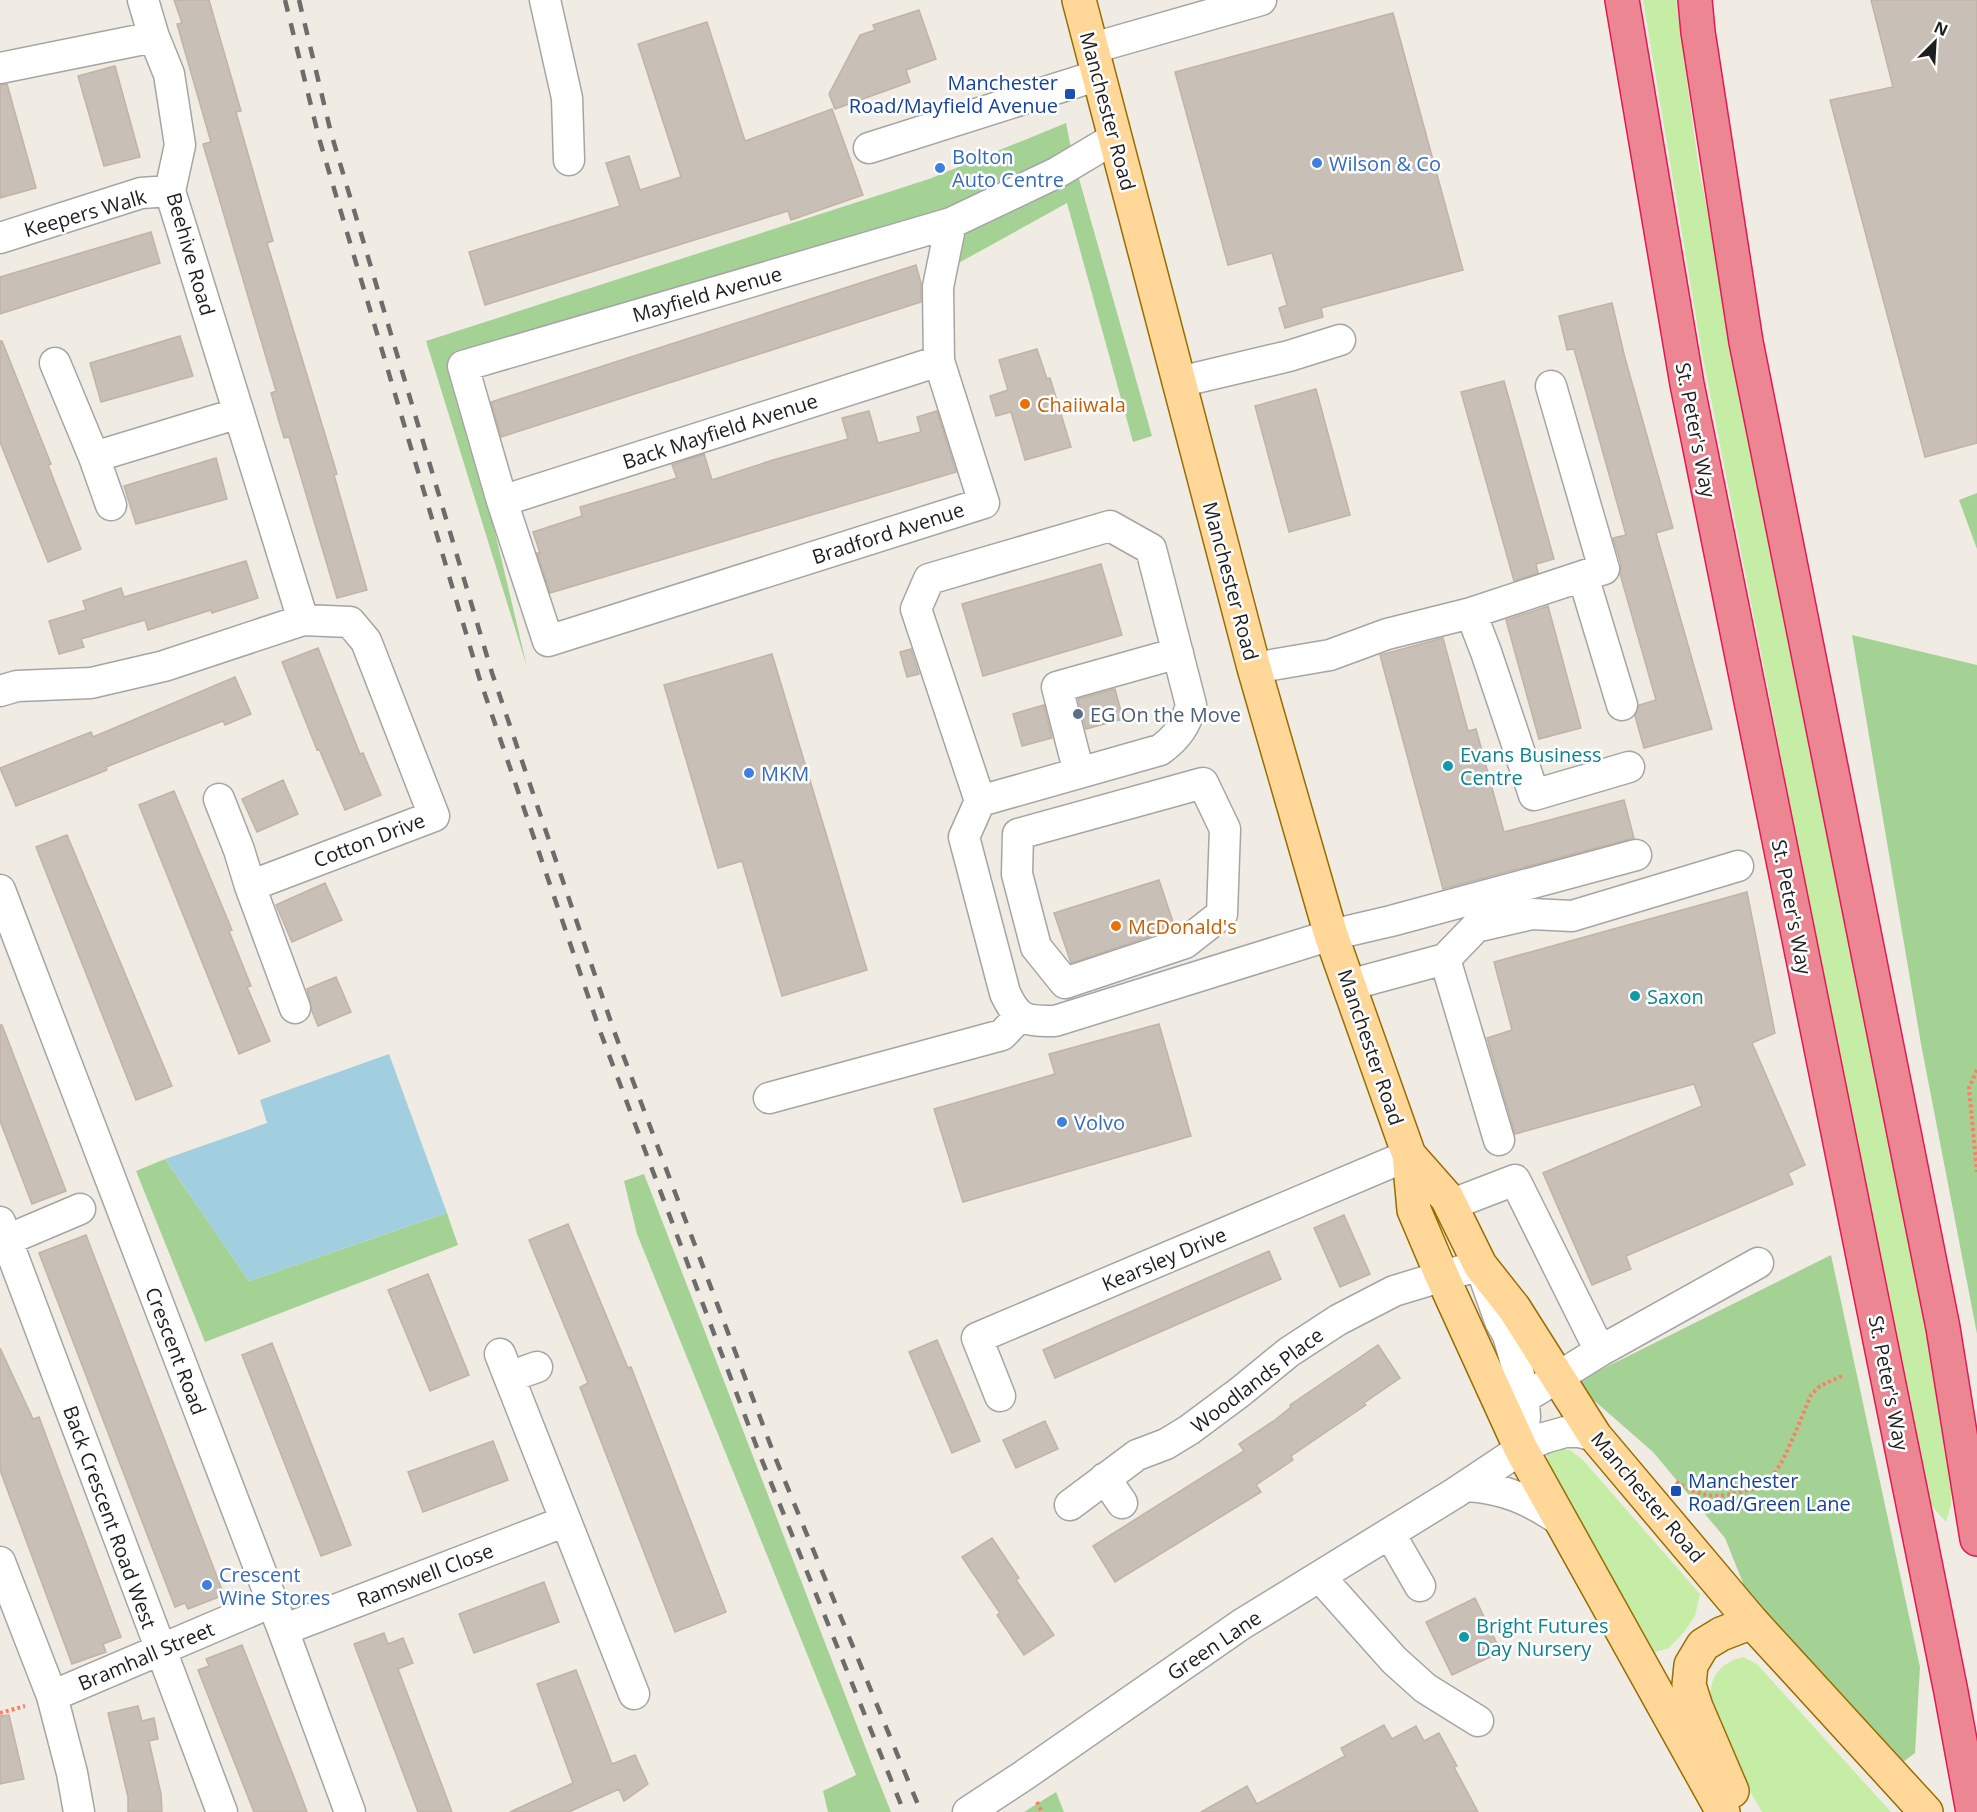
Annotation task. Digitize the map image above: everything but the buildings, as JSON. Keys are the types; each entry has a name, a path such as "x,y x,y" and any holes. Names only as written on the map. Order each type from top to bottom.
{"highway":[{"name":"St. Peter's Way","path":"1622,0 1686,384 1951,1692 1973,1812"},
{"path":"1695,0 1746,342 1943,1328 1977,1539"},
{"path":"1943,1328 1977,1466"}],"main road":[{"name":"Manchester Road","path":"1079,0 1254,668 1331,935 1409,1155 1414,1210 1442,1276 1513,1404 1521,1449 1723,1812"},
{"name":"Manchester Road","path":"1409,1155 1447,1198 1480,1264 1514,1308 1595,1436 1752,1622 1926,1812"},
{"path":"1741,1812 1696,1707 1689,1685 1692,1665 1704,1645 1721,1634 1752,1622"}],"street":[{"name":"Beehive Road","path":"143,0 154,37 169,74 180,145 170,191 303,620"},
{"path":"545,0 567,99 569,160"},
{"path":"869,148 1261,0"},
{"path":"0,68 154,37"},
{"path":"951,223 1058,172 1115,138"},
{"name":"Keepers Walk","path":"0,238 141,193 170,191"},
{"name":"Bradford Avenue","path":"502,501 548,641 984,502 939,361 938,287 951,223"},
{"name":"Mayfield Avenue","path":"502,501 463,366 951,223"},
{"path":"1179,382 1289,356 1340,340"},
{"name":"Back Mayfield Avenue","path":"502,501 939,361"},
{"path":"55,363 111,505"},
{"path":"1254,668 1330,655 1387,634 1471,613 1604,569 1551,386"},
{"path":"94,457 239,413"},
{"path":"980,801 1161,750 1172,742 1187,719 1191,705 1151,549 1110,526 928,579 916,609 980,801 964,837 1005,993 1012,1009 1020,1016 1030,1021 1054,1022 1331,935 1636,855"},
{"path":"1583,576 1622,705"},
{"path":"1471,613 1534,795 1629,767"},
{"path":"0,691 17,686 91,683 164,666 303,620"},
{"name":"Cotton Drive","path":"250,886 434,816 366,642 350,622 303,620"},
{"path":"1079,773 1057,687 1178,653"},
{"path":"1203,783 1225,829 1222,914 1185,943 1065,983 1036,947 1026,872 1018,834 1203,783"},
{"path":"219,799 295,1008"},
{"path":"1348,985 1445,959 1476,927 1532,914 1572,916 1738,866"},
{"path":"978,885 1026,872"},
{"name":"Crescent Road","path":"0,890 283,1630 350,1812"},
{"path":"1445,959 1499,1140"},
{"path":"769,1098 1002,1035 1020,1016"},
{"name":"Kearsley Drive","path":"1000,1396 977,1338 1409,1155"},
{"path":"1450,1205 1515,1180 1600,1351"},
{"path":"4,1231 80,1209"},
{"name":"Back Crescent Road West","path":"4,1231 222,1812"},
{"path":"1513,1404 1600,1351 1758,1263"},
{"path":"1480,1264 1500,1321 1508,1335 1523,1389 1513,1404"},
{"name":"Woodlands Place","path":"1070,1505 1137,1455 1166,1444 1189,1430 1289,1352 1338,1320 1394,1291 1480,1264"},
{"path":"537,1366 505,1365 634,1694"},
{"name":"Green Lane","path":"968,1812 1242,1624 1390,1534 1521,1449 1544,1438 1565,1432 1579,1432 1595,1436"},
{"path":"1106,1478 1122,1503"},
{"path":"1466,1486 1490,1487 1508,1492 1538,1506 1561,1521"},
{"name":"Ramswell Close","path":"283,1630 566,1521"},
{"path":"1390,1534 1420,1586"},
{"path":"0,1562 52,1696 72,1773 79,1812"},
{"path":"1320,1577 1394,1660 1425,1688 1478,1721"},
{"name":"Bramhall Street","path":"52,1696 272,1602"}],"path":[{"path":"1977,1070 1969,1088 1977,1172"},
{"path":"1672,1480 1702,1496 1709,1497 1757,1488 1769,1481 1777,1469 1811,1395 1820,1386 1844,1375"}],"green space":[{"path":"1643,0 1676,0 1698,163 1930,1351 1951,1479 1951,1505 1946,1522 1929,1503 1824,990 1702,353"},
{"path":"1066,123 1072,153 949,211 454,359 527,667 426,341 929,179"},
{"path":"1078,175 1152,436 1133,442 1067,203 955,265 961,230"},
{"path":"1977,493 1977,549 1959,500"},
{"path":"1852,635 1977,665 1977,1334 1921,1044"},
{"path":"165,1159 249,1281 447,1213 458,1245 205,1342 136,1171"},
{"path":"644,1174 891,1812 828,1812 823,1791 856,1775 637,1234 624,1181"},
{"path":"1831,1255 1920,1667 1915,1753 1899,1765 1745,1588 1725,1538 1653,1452 1574,1383"},
{"path":"1553,1447 1570,1450 1583,1460 1700,1594 1695,1616 1669,1648 1648,1654 1548,1467 1547,1453"},
{"path":"1743,1657 1757,1664 1891,1812 1762,1812 1728,1752 1717,1728 1711,1705 1712,1684 1722,1668"},
{"path":"1056,1792 1064,1812 1024,1812"}],"water":[{"path":"389,1054 447,1213 249,1281 165,1159 267,1123 260,1100"}],"railway":[{"path":"285,0 319,138 479,677 600,1031 759,1453 904,1812"},
{"path":"299,0 331,133 492,673 614,1031 775,1457 921,1812"}],"place":[{"name":"Manchester Road/Mayfield Avenue","path":"1070,94"},
{"name":"Wilson & Co","path":"1317,163"},
{"name":"Bolton Auto Centre","path":"940,168"},
{"name":"Chaiiwala","path":"1025,404"},
{"name":"EG On the Move","path":"1078,714"},
{"name":"Evans Business Centre","path":"1448,766"},
{"name":"MKM","path":"749,773"},
{"name":"McDonald's","path":"1116,926"},
{"name":"Saxon","path":"1635,996"},
{"name":"Volvo","path":"1062,1122"},
{"name":"Manchester Road/Green Lane","path":"1676,1491"},
{"name":"Crescent Wine Stores","path":"207,1585"},
{"name":"Bright Futures Day Nursery","path":"1464,1637"}]}
